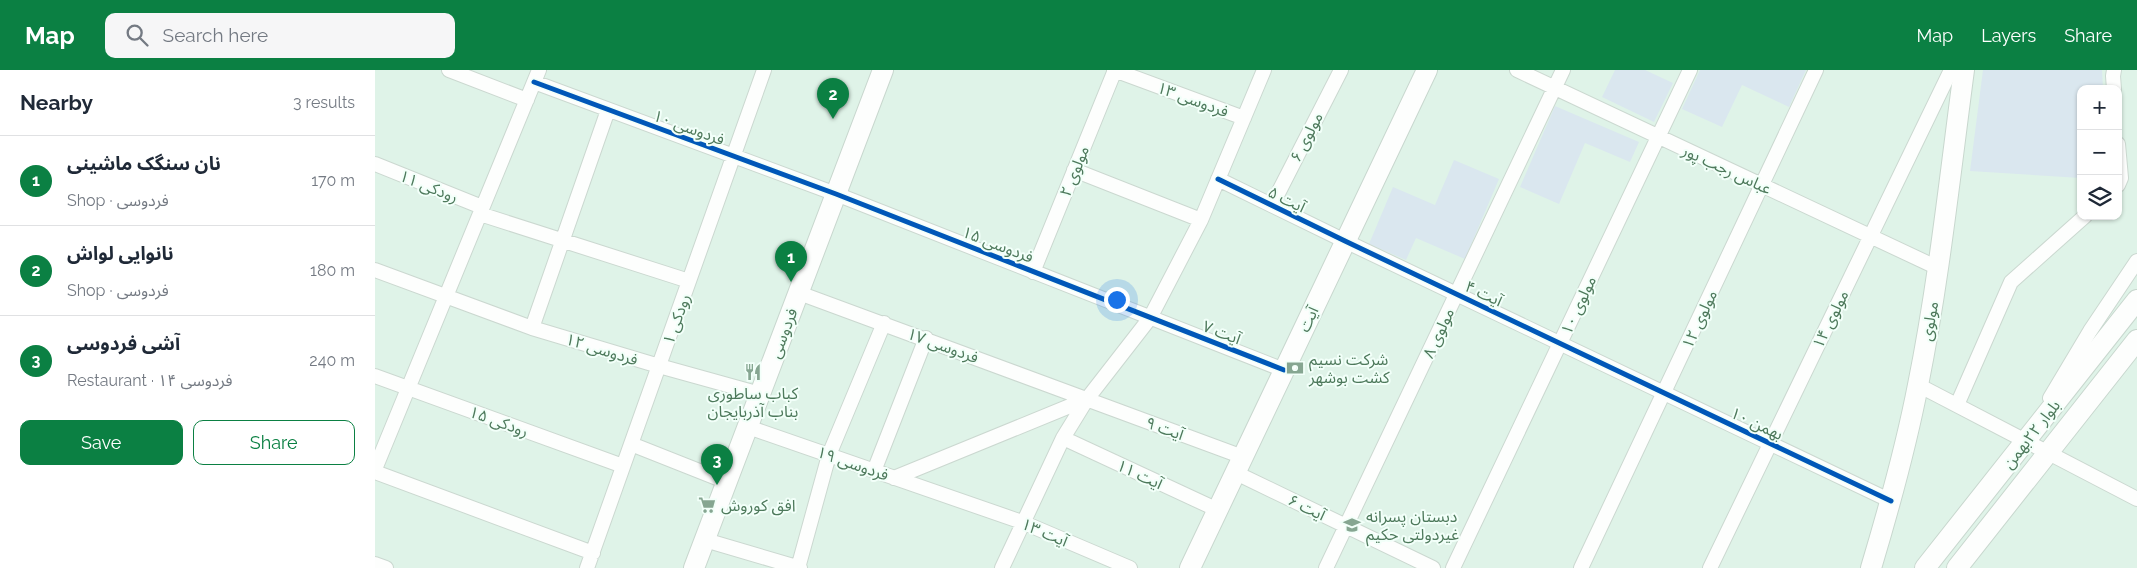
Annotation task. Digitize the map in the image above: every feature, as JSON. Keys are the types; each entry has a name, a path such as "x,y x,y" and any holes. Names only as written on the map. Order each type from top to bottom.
{"main road":[{"name":"فردوسی","path":"694,568 883,70"},
{"name":"آیت","path":"1190,568 1427,70"},
{"name":"مولوی","path":"1871,568 1891,501 1918,384 1938,268 1964,70"},
{"name":"بلوار ۲۲بهمن","path":"1925,568 2137,300"},
{"name":"بلوار ۲۲بهمن","path":"1957,568 2137,340"}],"street":[{"path":"449,70 527,100"},
{"name":"رودکی ۱","path":"587,568 764,70"},
{"name":"فردوسی ۱۳","path":"1114,70 1244,118"},
{"name":"مولوی ۲","path":"1033,272 1114,70"},
{"path":"1002,568 1063,438 1087,399 1150,318 1201,220 1265,70"},
{"name":"مولوی ۶","path":"1272,205 1341,70"},
{"name":"عباس رجب پور","path":"1517,70 1938,268"},
{"name":"مولوی ۸","path":"1326,568 1563,70"},
{"name":"مولوی ۱۰","path":"1453,568 1690,70"},
{"name":"مولوی ۱۲","path":"1581,568 1816,70"},
{"name":"مولوی ۱۴","path":"1710,568 1951,70"},
{"path":"2114,70 2114,85"},
{"path":"536,76 375,470 593,553"},
{"name":"فردوسی ۱۰","path":"536,76 608,110 836,194"},
{"path":"532,328 608,110"},
{"name":"رودکی ۱۱","path":"375,164 481,211 562,240 689,281"},
{"path":"1074,170 1201,220"},
{"name":"آیت ۵","path":"1219,179 1345,241"},
{"name":"فردوسی ۱۵","path":"836,194 1150,318"},
{"path":"1957,405 2011,282 2081,220"},
{"name":"آیت ۴","path":"1345,241 1612,368"},
{"path":"2024,441 2090,331 2137,261"},
{"name":"فردوسی ۱۲","path":"375,270 532,328 760,394"},
{"name":"فردوسی ۱۷","path":"799,293 926,338 1087,399"},
{"name":"آیت ۷","path":"1150,318 1284,370"},
{"path":"705,540 798,568 829,455 883,323"},
{"path":"875,471 926,338"},
{"name":"بهمن ۱۰","path":"1612,368 1891,501"},
{"name":"رودکی ۱۵","path":"375,376 623,466"},
{"path":"1918,384 2048,454 2137,499"},
{"path":"895,478 1087,399"},
{"name":"آیت ۹","path":"1087,399 1239,465"},
{"name":"فردوسی ۱۹","path":"748,427 958,500"},
{"name":"آیت ۱۱","path":"1063,438 1218,510"},
{"path":"631,444 727,482"},
{"name":"آیت ۶","path":"1239,465 1346,526 1433,568"},
{"name":"آیت ۱۳","path":"958,500 1022,522 1130,568"},
{"path":"375,564 386,568"}],"shaded area":[{"path":"375,70 2137,70 2137,568 375,568"},
{"path":"1615,70 1645,70 1673,83 1654,122 1602,97"},
{"path":"1700,70 1806,70 1789,107 1742,85 1722,127 1682,109"},
{"path":"1983,70 2102,70 2103,85 2077,85 2077,178 1970,171"},
{"path":"1555,106 1639,142 1630,162 1585,143 1559,204 1520,187"},
{"path":"1454,160 1499,179 1465,259 1416,238 1406,260 1369,244 1393,187 1435,205"}],"cycle path":[{"path":"534,82 836,194 1284,370"},
{"path":"1218,179 1891,501"}],"place":[{"name":"نانوایی لواش","path":"833,119"},
{"name":"نان سنگک ماشینی","path":"791,282"},
{"name":"شرکت نسیم کشت بوشهر","path":"1295,368"},
{"name":"کباب ساطوری بناب آذربایجان","path":"753,372"},
{"name":"آشی فردوسی","path":"717,485"},
{"name":"افق کوروش","path":"707,505"},
{"name":"دبستان پسرانه غیردولتی حکیم","path":"1352,525"}]}
